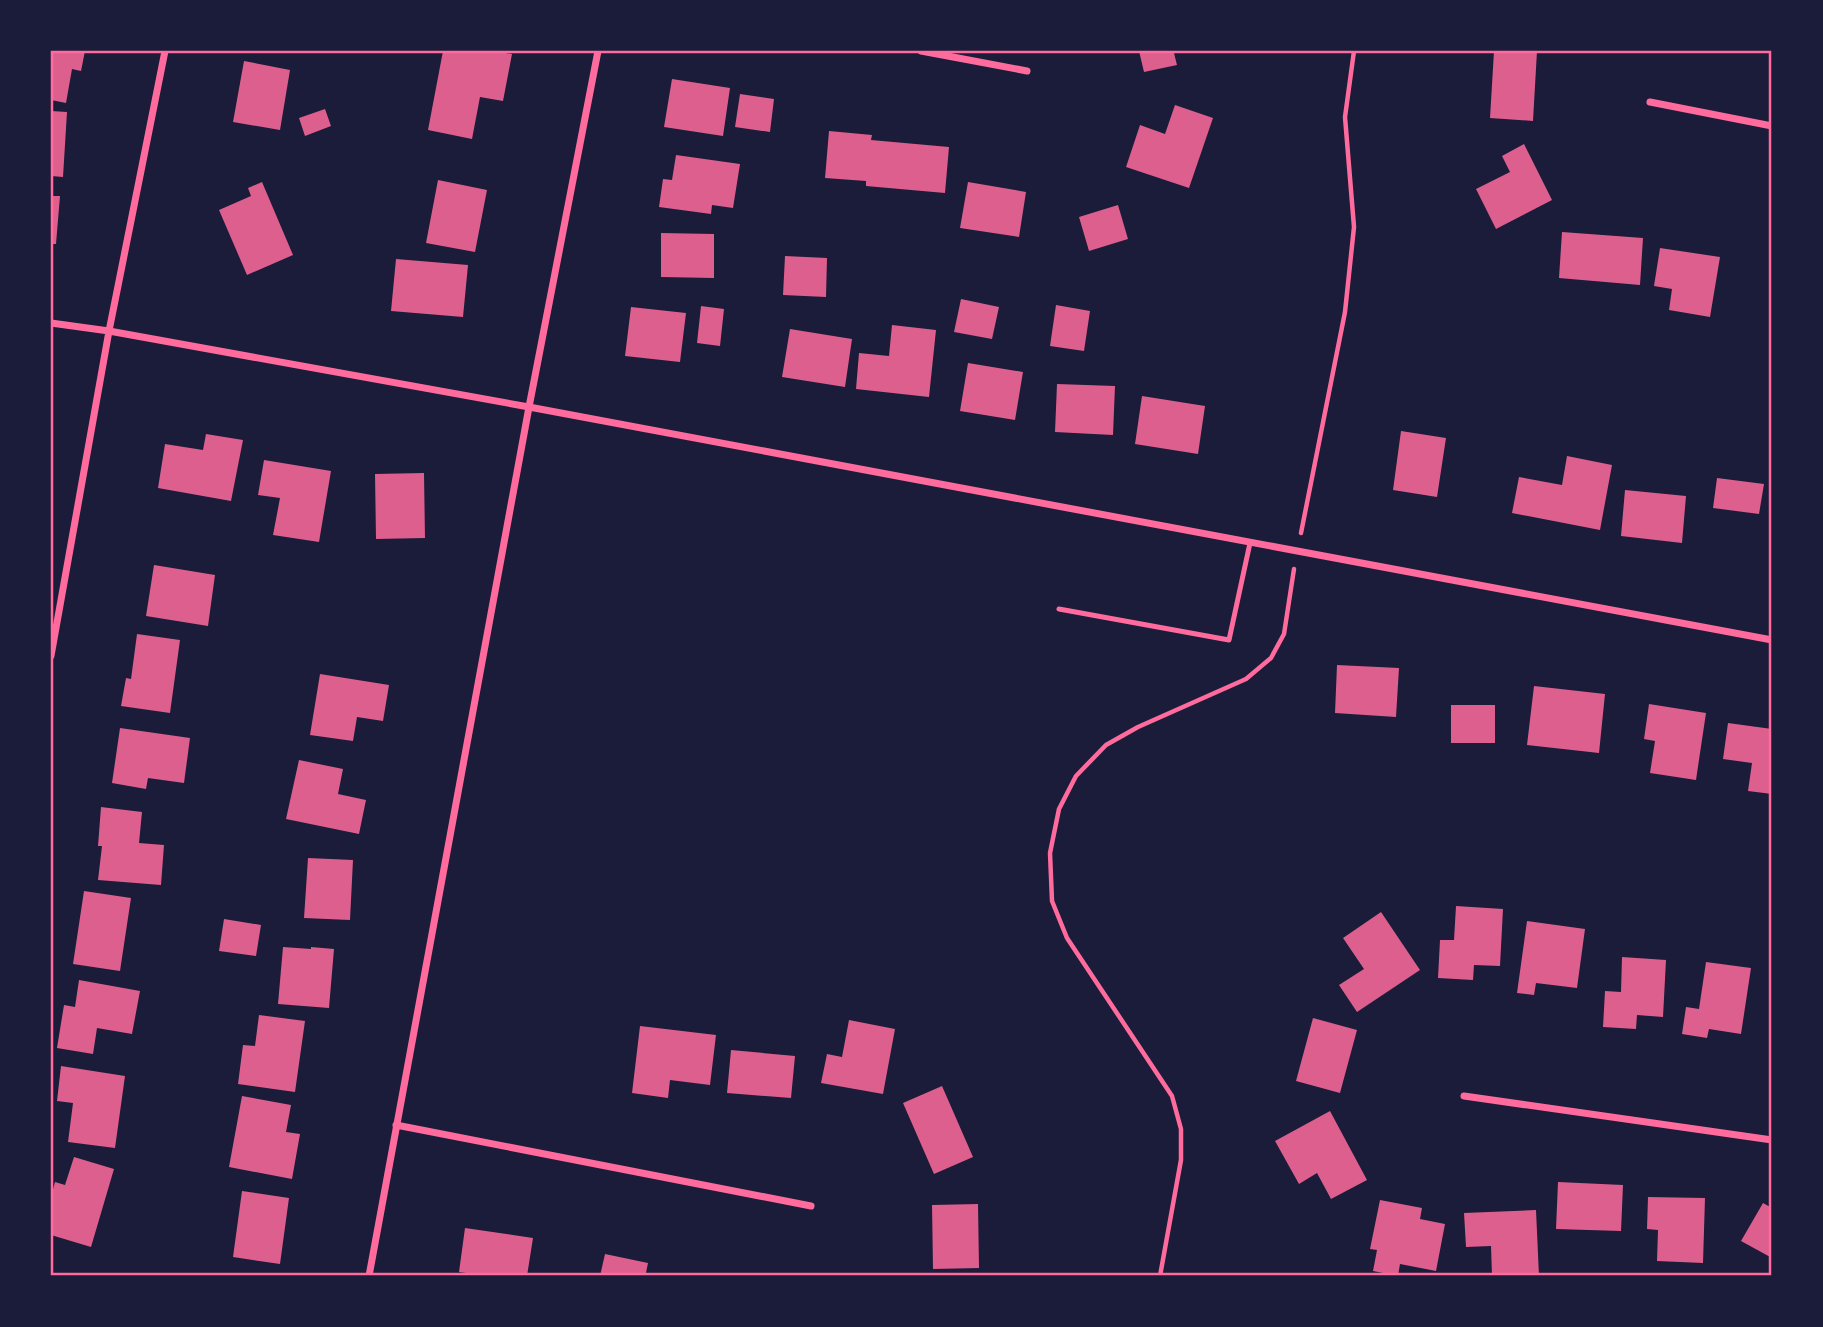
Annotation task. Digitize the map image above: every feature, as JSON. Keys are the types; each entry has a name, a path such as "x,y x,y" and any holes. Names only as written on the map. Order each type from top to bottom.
{"street":[{"path":"51,656 109,331 165,51"},
{"path":"369,1276 529,407 598,51"},
{"path":"921,51 1027,71"},
{"path":"1650,102 1772,126"},
{"path":"51,323 109,331 529,407 1772,640"},
{"path":"1464,1096 1772,1140"},
{"path":"396,1125 811,1206"}],"lane":[{"path":"1059,609 1229,640 1250,542"}],"path":[{"path":"1160,1276 1181,1160 1181,1129 1172,1096 1067,937 1052,901 1050,853 1059,808 1076,776 1106,744 1247,679 1271,658 1283,634 1345,312 1354,227 1345,117 1354,51"}],"building":[{"path":"51,51 85,51 81,71 72,69 66,103 51,100"},
{"path":"443,51 493,51 512,54 503,101 480,97 472,139 428,130"},
{"path":"1139,51 1181,52 1174,53 1177,65 1144,72"},
{"path":"1494,51 1537,51 1533,121 1490,118"},
{"path":"244,61 290,70 280,130 233,122"},
{"path":"672,79 730,88 723,136 664,127"},
{"path":"740,94 774,99 770,132 735,127"},
{"path":"1175,105 1213,118 1189,188 1126,167 1140,125 1165,134"},
{"path":"325,109 331,126 305,136 299,118"},
{"path":"51,111 67,112 63,177 51,176"},
{"path":"829,131 872,135 871,140 949,147 945,193 866,186 866,181 825,178"},
{"path":"1524,144 1552,200 1496,229 1476,189 1510,172 1502,156"},
{"path":"676,155 740,164 733,208 712,205 711,214 659,207 663,179 672,180"},
{"path":"438,180 487,190 475,252 426,243"},
{"path":"262,182 293,255 247,275 219,210 251,196 248,188"},
{"path":"968,182 1026,192 1019,237 960,228"},
{"path":"51,196 60,196 56,244 51,244"},
{"path":"1118,205 1128,239 1089,251 1079,217"},
{"path":"1562,232 1643,238 1640,285 1559,278"},
{"path":"661,233 714,234 714,278 661,277"},
{"path":"1660,248 1720,257 1710,317 1669,310 1672,289 1654,286"},
{"path":"785,256 827,258 826,297 783,295"},
{"path":"396,259 468,265 463,317 391,311"},
{"path":"961,299 999,307 992,339 954,332"},
{"path":"1056,305 1090,311 1084,351 1050,346"},
{"path":"701,306 724,309 720,346 697,343"},
{"path":"631,307 686,313 680,362 625,356"},
{"path":"892,325 936,330 929,397 856,389 859,353 889,356"},
{"path":"790,329 852,339 845,387 782,377"},
{"path":"968,363 1023,372 1015,420 960,411"},
{"path":"1057,384 1115,386 1113,435 1055,432"},
{"path":"1142,396 1205,406 1198,454 1135,444"},
{"path":"1401,431 1446,438 1437,497 1393,490"},
{"path":"206,434 243,440 231,501 158,488 165,444 203,450"},
{"path":"1567,456 1612,465 1600,530 1512,513 1519,477 1562,485"},
{"path":"264,460 331,471 319,542 273,535 280,498 258,495"},
{"path":"424,473 425,538 376,539 375,474"},
{"path":"1717,478 1764,484 1759,514 1713,508"},
{"path":"1625,490 1686,496 1682,543 1621,536"},
{"path":"154,565 215,575 208,626 146,616"},
{"path":"137,634 180,640 170,713 121,706 126,678 131,679"},
{"path":"1337,665 1399,668 1396,717 1335,713"},
{"path":"320,674 389,685 383,721 357,717 353,741 310,735"},
{"path":"1534,686 1605,694 1599,753 1527,745"},
{"path":"1649,704 1706,713 1696,780 1650,773 1655,741 1644,739"},
{"path":"1451,705 1495,705 1495,743 1451,743"},
{"path":"1728,723 1772,729 1772,794 1748,791 1752,763 1723,759"},
{"path":"120,728 190,738 184,783 148,778 146,789 112,783"},
{"path":"299,760 343,769 338,794 366,800 359,834 286,819"},
{"path":"101,807 142,812 139,843 164,845 161,885 98,880 102,846 98,846"},
{"path":"308,858 353,860 350,920 304,918"},
{"path":"84,891 131,898 120,971 73,964"},
{"path":"1456,906 1503,909 1500,966 1474,965 1473,980 1438,978 1440,940 1454,940"},
{"path":"1381,912 1420,970 1357,1012 1339,985 1364,969 1343,938"},
{"path":"224,919 261,925 256,956 219,951"},
{"path":"1527,921 1585,929 1577,988 1536,983 1534,995 1517,993"},
{"path":"283,947 334,949 329,1008 278,1004"},
{"path":"1622,957 1666,960 1663,1017 1637,1015 1636,1029 1603,1027 1605,991 1621,992"},
{"path":"1706,962 1751,968 1741,1034 1709,1029 1707,1038 1682,1034 1686,1007 1699,1009"},
{"path":"79,980 140,991 132,1034 97,1028 93,1054 57,1048 64,1005 75,1007"},
{"path":"259,1015 305,1021 295,1092 238,1084 243,1045 255,1046"},
{"path":"1313,1018 1357,1030 1340,1093 1296,1081"},
{"path":"849,1020 895,1029 883,1094 821,1083 827,1054 842,1057"},
{"path":"640,1026 716,1035 710,1085 670,1080 668,1098 632,1093"},
{"path":"731,1050 795,1056 791,1098 727,1093"},
{"path":"61,1066 125,1076 115,1148 68,1142 73,1103 57,1101"},
{"path":"942,1086 973,1157 934,1174 903,1103"},
{"path":"242,1096 291,1105 286,1132 300,1134 292,1179 229,1167"},
{"path":"1330,1111 1367,1180 1331,1199 1317,1173 1299,1184 1275,1141"},
{"path":"74,1157 114,1169 91,1247 51,1235 51,1197 55,1182 65,1185"},
{"path":"1558,1182 1623,1185 1621,1231 1556,1229"},
{"path":"242,1191 289,1198 280,1264 233,1257"},
{"path":"1648,1197 1705,1198 1703,1263 1657,1261 1658,1230 1647,1229"},
{"path":"1380,1200 1422,1208 1420,1219 1445,1224 1436,1271 1400,1264 1398,1276 1373,1271 1377,1250 1370,1249"},
{"path":"1763,1203 1772,1208 1772,1258 1741,1241"},
{"path":"978,1204 979,1268 933,1269 932,1205"},
{"path":"1536,1210 1539,1276 1492,1276 1491,1246 1466,1247 1464,1213"},
{"path":"465,1228 533,1238 527,1276 488,1276 459,1272"},
{"path":"605,1254 648,1263 646,1273 654,1276 600,1276"}]}
